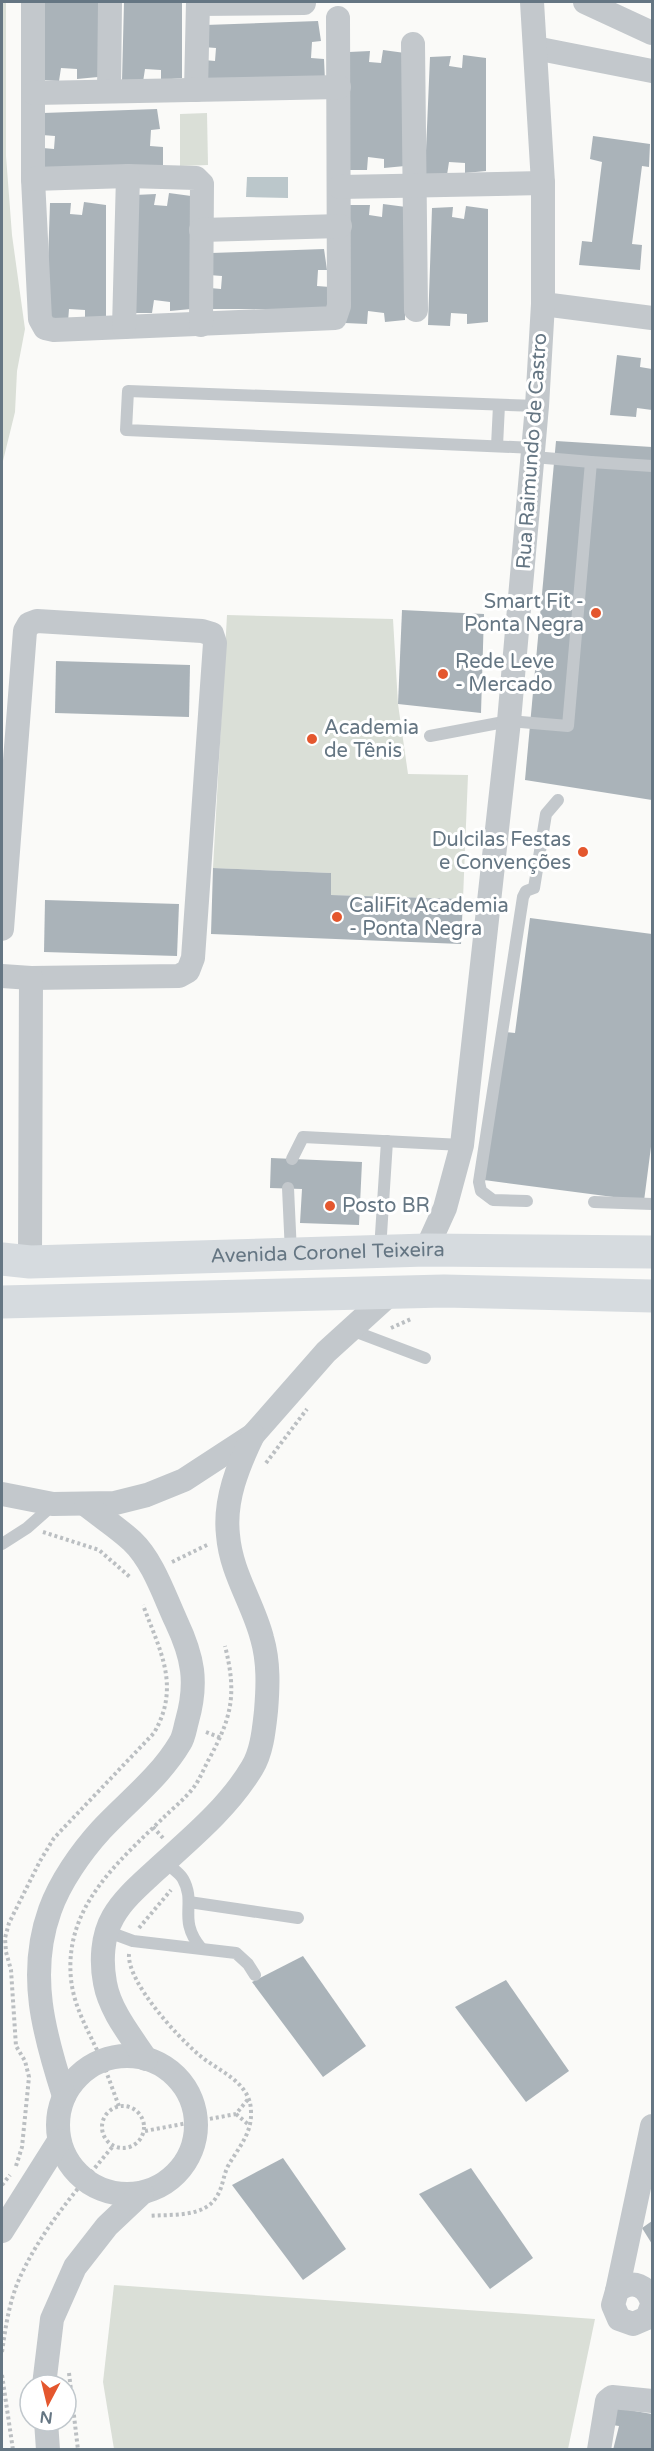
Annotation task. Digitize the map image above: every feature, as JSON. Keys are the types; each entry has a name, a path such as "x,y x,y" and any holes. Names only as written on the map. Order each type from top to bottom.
{"highway":[{"name":"Avenida Coronel Teixeira","path":"16,1260 426,1250 652,1252"},
{"name":"Avenida Coronel Teixeira","path":"2,1302 444,1292 652,1296"}],"street":[{"path":"33,2 33,178 40,319 45,328 54,330 335,318 339,306 339,18"},
{"path":"109,91 110,2"},
{"name":"Rua Raimundo de Castro","path":"426,1250 445,1208 462,1145 509,721 534,452 543,304 543,183 532,2"},
{"path":"585,2 652,33"},
{"path":"196,90 198,3 304,3"},
{"path":"413,44 416,310"},
{"path":"535,48 652,71"},
{"path":"34,93 339,87"},
{"path":"33,178 128,176 196,178 202,184 201,325"},
{"path":"124,327 128,176"},
{"path":"339,187 543,183"},
{"path":"201,230 340,226"},
{"path":"543,304 652,318"},
{"path":"2,929 26,631 29,624 37,621 202,631 212,634 215,643 193,958 188,971 178,976 31,978 2,976"},
{"path":"16,1260 31,978"},
{"path":"2,1494 53,1504 115,1503 147,1495 184,1480 253,1435 326,1352 391,1293"},
{"path":"146,2059 118,2019 105,1984 106,1931 120,1907 227,1803 253,1766 264,1731 268,1681 263,1639 236,1573 228,1535 231,1490 253,1435"},
{"path":"64,2096 48,2040 40,1999 37,1960 50,1910 68,1873 99,1832 152,1779 181,1742 191,1708 194,1675 182,1634 153,1571 134,1543 86,1505"},
{"path":"127,2056 146,2059 165,2067 180,2080 191,2098 196,2122 196,2137 189,2156 177,2173 162,2185 142,2193 120,2194 99,2188 85,2180 68,2161 60,2141 58,2118 64,2096 75,2080 89,2067 102,2060 127,2056"},
{"path":"628,2241 651,2300 643,2327 619,2319 615,2313 614,2298 652,2126"},
{"path":"2,2231 60,2141"},
{"path":"45,2373 52,2319 75,2267 108,2226 142,2193"},
{"path":"617,2291 629,2285 642,2286 651,2300"},
{"path":"598,2450 607,2401 612,2397 652,2401 652,2395"},
{"path":"47,2433 48,2450"}],"lane":[{"path":"537,406 128,391 126,430 497,446 591,462 652,466"},
{"path":"497,446 499,405"},
{"path":"430,736 509,721 568,726 591,462"},
{"path":"528,1201 493,1200 481,1191 479,1182 523,897 526,891 534,888 546,814 558,800"},
{"path":"292,1159 303,1137 462,1145"},
{"path":"380,1252 387,1141"},
{"path":"288,1188 291,1254"},
{"path":"594,1202 652,1204"},
{"path":"351,1330 425,1358"},
{"path":"2,1544 27,1528 53,1504"},
{"path":"165,1862 183,1878 189,1902 188,1925 191,1937 201,1948"},
{"path":"189,1902 298,1918"},
{"path":"106,1931 134,1941 236,1953 248,1964 255,1975"}],"path":[{"path":"374,1339 396,1325 413,1318"},
{"path":"265,1463 313,1401"},
{"path":"27,1528 99,1550 134,1580 228,1535"},
{"path":"2,2185 15,2169 22,2147 29,2077 25,2061 16,2046 11,1970 5,1938 9,1923 39,1861 54,1838 154,1733 163,1717 167,1670 142,1603"},
{"path":"142,2217 181,2214 209,2205 221,2189 228,2167 243,2145 252,2112 249,2098 229,2075 195,2052 142,1992 128,1962 129,1951 140,1926 183,1878"},
{"path":"144,2131 236,2114 249,2098"},
{"path":"119,2106 129,2107 138,2112 144,2121 144,2131 140,2140 133,2146 122,2148 113,2146 105,2138 102,2129 104,2119 110,2110 119,2106"},
{"path":"236,2114 250,2125"},
{"path":"2,2352 7,2317 22,2272 57,2216 113,2146"},
{"path":"67,2450 78,2449 68,2372"},
{"path":"2,2375 13,2450"}],"shaded area":[{"path":"2,2 6,2 6,156 12,235 25,329 17,371 15,412 2,465"},
{"path":"207,113 208,165 180,166 180,114"},
{"path":"247,177 288,177 288,198 246,197"},
{"name":"Academia de Tênis","path":"227,615 393,619 398,704 408,774 468,775 463,899 331,895 331,873 213,868"},
{"path":"114,2285 595,2319 568,2449 114,2449 103,2382"}],"building":[{"path":"40,2 98,2 98,77 77,79 77,69 61,68 59,81 38,80"},
{"path":"124,2 182,2 182,78 161,80 161,70 145,69 143,82 122,81"},
{"path":"318,21 321,41 312,42 311,58 324,59 325,81 206,81 204,60 215,61 216,48 203,47 205,25"},
{"path":"383,50 405,53 405,166 384,168 384,159 368,157 367,170 345,170 349,52 370,51 369,62 381,63"},
{"path":"463,55 486,58 486,171 465,173 465,163 449,162 447,175 425,174 430,57 451,56 449,66 462,68"},
{"path":"157,109 160,129 151,130 150,146 163,147 163,169 44,169 43,148 54,149 55,136 42,135 43,113"},
{"path":"593,136 650,144 649,167 642,166 632,244 642,245 640,270 579,265 582,241 592,242 602,162 590,159"},
{"path":"169,193 191,196 191,309 170,311 170,302 154,300 152,313 131,313 135,195 156,194 154,205 167,206"},
{"path":"84,202 106,205 106,318 85,320 85,310 69,309 68,322 46,321 50,203 71,203 70,214 82,215"},
{"path":"383,204 406,207 405,320 385,322 384,313 368,311 367,324 345,323 349,205 370,205 369,215 382,217"},
{"path":"466,206 488,209 488,322 467,324 467,314 451,313 450,326 428,325 432,208 453,207 452,217 464,219"},
{"path":"324,249 327,270 318,270 317,286 330,287 331,309 212,309 210,288 221,289 222,276 209,275 211,253"},
{"path":"617,355 641,358 640,367 652,369 652,410 637,408 636,417 610,415"},
{"name":"Smart Fit - Ponta Negra","path":"556,441 652,447 652,800 525,780"},
{"path":"402,610 484,614 481,713 398,704"},
{"path":"56,661 190,665 189,717 55,713"},
{"name":"CaliFit Academia - Ponta Negra","path":"213,868 331,873 331,895 463,899 461,944 211,934"},
{"path":"45,900 179,904 177,956 44,952"},
{"path":"530,918 652,934 652,1139 644,1201 484,1180 505,1032 515,1033"},
{"name":"Posto BR","path":"271,1158 362,1162 359,1225 300,1223 302,1189 270,1188"},
{"path":"303,1956 366,2046 323,2077 252,1982"},
{"path":"506,1980 569,2071 526,2102 455,2007"},
{"path":"283,2158 346,2249 303,2280 232,2185"},
{"path":"471,2168 533,2258 490,2289 419,2194"},
{"path":"652,2221 652,2244 642,2228"},
{"path":"617,2408 652,2414 652,2450 613,2450 619,2426 612,2425"}],"place":[{"name":"Smart Fit - Ponta Negra","path":"596,613"},
{"name":"Rede Leve - Mercado","path":"443,674"},
{"name":"Academia de Tênis","path":"312,739"},
{"name":"Dulcilas Festas e Convenções","path":"583,852"},
{"name":"CaliFit Academia - Ponta Negra","path":"337,917"},
{"name":"Posto BR","path":"330,1206"}]}
